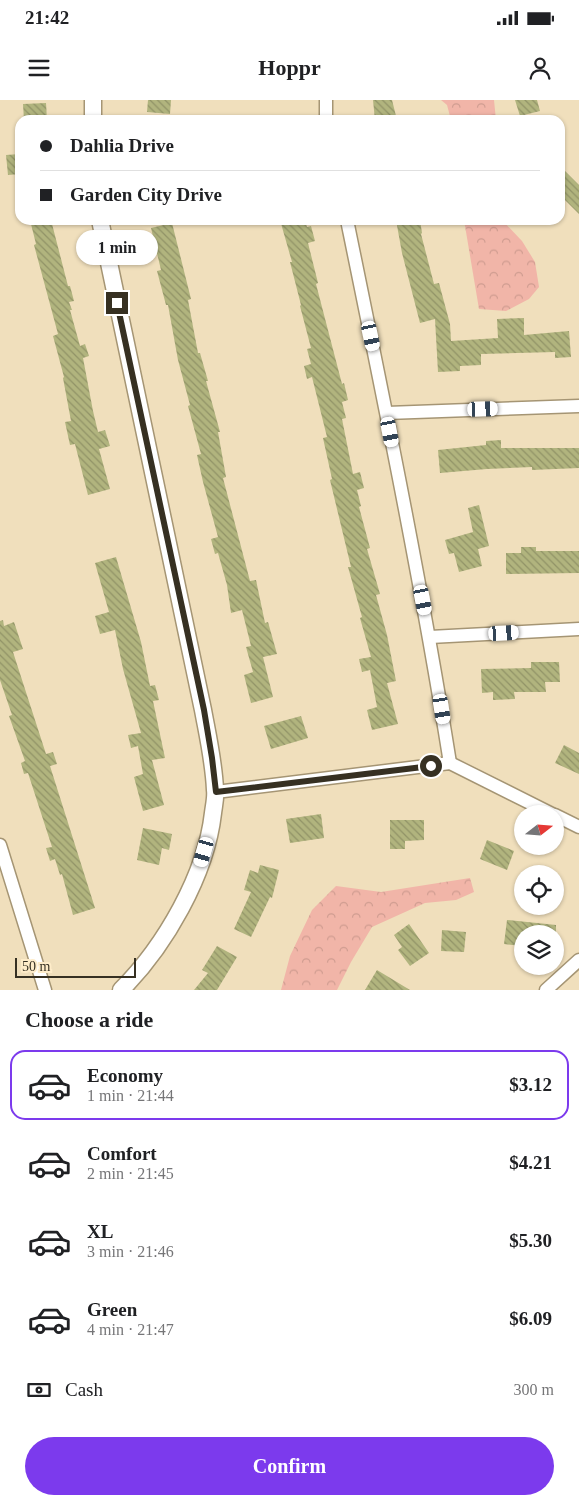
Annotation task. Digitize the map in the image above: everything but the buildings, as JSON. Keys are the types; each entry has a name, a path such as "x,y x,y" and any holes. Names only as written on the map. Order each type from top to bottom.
{"street":[{"path":"93,100 93,115"},
{"path":"326,100 326,115"},
{"path":"101,225 204,710 216,792 212,826 200,866 181,909 138,974 121,990"},
{"path":"348,225 387,413 430,637 450,763"},
{"path":"387,413 579,406"},
{"path":"430,637 579,629"},
{"path":"216,792 450,763 536,805"},
{"path":"564,819 579,827"},
{"path":"0,845 45,990"},
{"path":"546,990 579,960"}],"green space":[{"path":"441,100 494,100 496,115 450,115 447,105"},
{"path":"465,225 507,225 522,241 535,262 539,287 529,299 506,311 479,309"},
{"path":"470,878 474,892 456,900 425,903 372,927 337,990 281,990 290,956 312,910 336,886 381,892"}],"route":[{"path":"117,303 204,710 216,792 431,766"}]}
